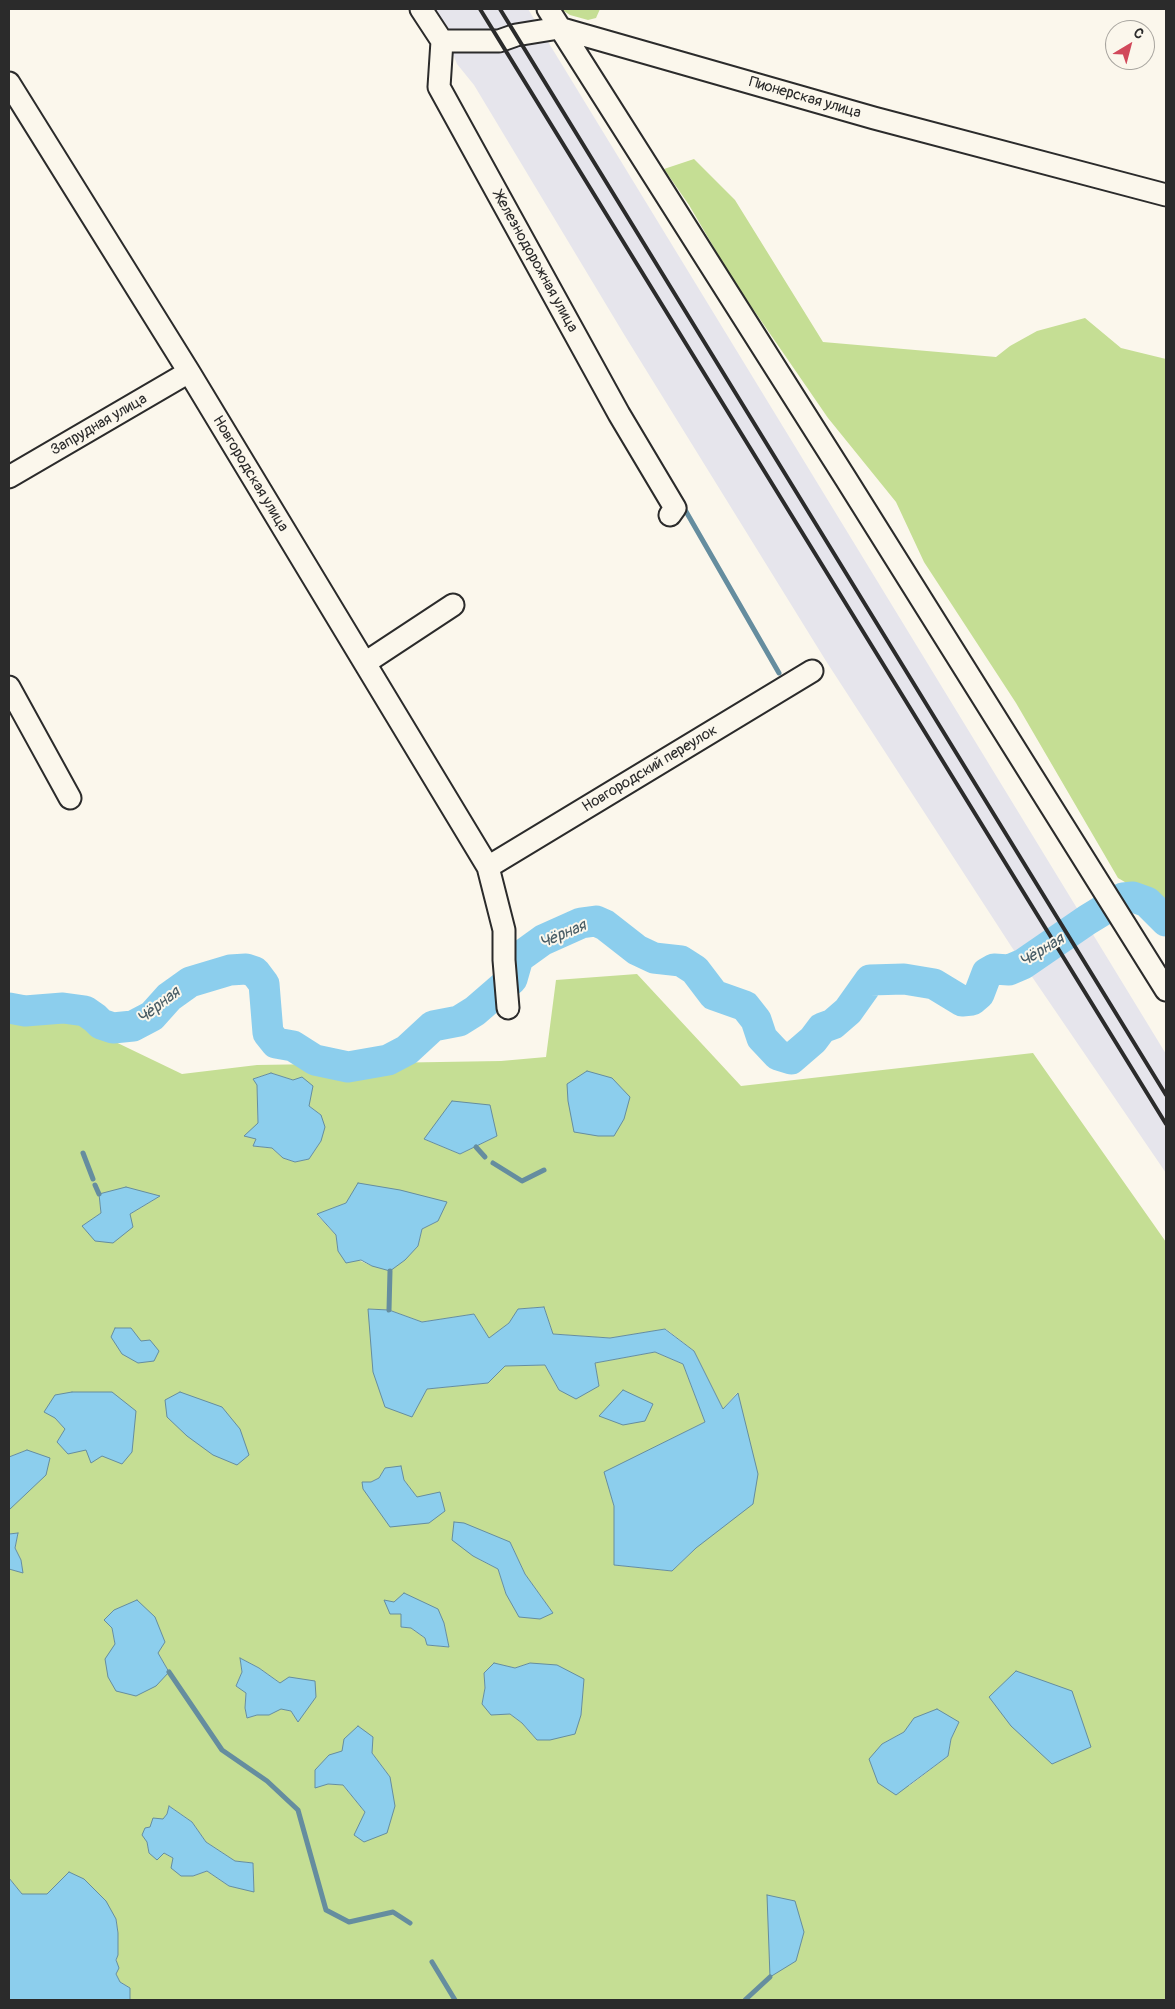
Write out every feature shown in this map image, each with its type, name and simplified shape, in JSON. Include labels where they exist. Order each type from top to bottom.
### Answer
[{"type":"street","points":[[421,9],[442,41]]},
{"type":"street","points":[[548,9],[841,471],[1166,990]]},
{"type":"street","name":"Пионерская улица","points":[[442,41],[499,41],[516,35],[559,28],[874,118],[1166,195]]},
{"type":"street","name":"Железнодорожная улица","points":[[442,41],[439,87],[672,512]]},
{"type":"street","name":"Новгородская улица","points":[[9,83],[189,372],[488,867],[504,930],[504,960],[508,1008]]},
{"type":"street","name":"Запрудная улица","points":[[9,477],[189,372]]},
{"type":"street","points":[[364,663],[453,605]]},
{"type":"street","name":"Новгородский переулок","points":[[488,867],[812,670]]},
{"type":"street","points":[[9,687],[70,798]]},
{"type":"shaded area","points":[[431,9],[528,9],[1166,1054],[1166,1173],[1011,946],[826,661],[625,336],[474,85],[457,64],[443,29]]},
{"type":"green space","points":[[561,9],[600,9],[596,18],[588,20],[570,15]]},
{"type":"green space","points":[[694,159],[735,200],[823,342],[996,357],[1010,346],[1037,331],[1085,318],[1121,348],[1166,359],[1166,906],[1118,878],[1016,703],[924,562],[896,502],[828,418],[733,280],[689,205],[664,169]]},
{"type":"green space","points":[[637,974],[741,1086],[1033,1053],[1166,1242],[1166,2000],[130,2000],[130,1988],[120,1982],[116,1974],[118,1933],[116,1919],[47,1894],[22,1894],[9,1878],[9,1569],[22,1572],[21,1560],[15,1548],[18,1533],[9,1534],[9,1510],[27,1450],[9,1457],[9,1017],[76,1023],[182,1074],[257,1065],[501,1061],[546,1057],[556,980]],"holes":[[[271,1073],[293,1080],[309,1106],[321,1115],[321,1141],[309,1159],[295,1162],[283,1158],[272,1148],[253,1146],[258,1124],[257,1084],[253,1079]],[[497,1136],[460,1154],[424,1139]],[[99,1194],[160,1196],[130,1214],[83,1226],[101,1213]],[[346,1203],[438,1221],[422,1229],[418,1246],[372,1266],[338,1251],[336,1235],[317,1215]],[[544,1307],[553,1334],[610,1338],[666,1329],[694,1351],[723,1409],[737,1393],[696,1548],[672,1571],[614,1565],[614,1506],[605,1472],[705,1422],[683,1364],[655,1352],[595,1363],[599,1386],[559,1390],[545,1365],[505,1366],[488,1383],[427,1389],[411,1417],[368,1309],[389,1310],[422,1322],[474,1314],[489,1339],[509,1323],[519,1309]],[[55,1418],[102,1456],[57,1442],[66,1429]],[[385,1468],[404,1480],[417,1497],[362,1482],[371,1482],[379,1478]],[[510,1542],[525,1574],[553,1613],[506,1594],[498,1569],[473,1556]],[[385,1600],[444,1623],[449,1647],[427,1645],[425,1638],[411,1628],[401,1627],[401,1614]],[[104,1620],[158,1653],[169,1672],[115,1644],[112,1628]],[[240,1658],[259,1668],[280,1683],[298,1721],[291,1711],[281,1708],[269,1715],[257,1715],[247,1718],[245,1708],[246,1692],[236,1686],[242,1672]],[[530,1663],[582,1698],[581,1715],[537,1740],[522,1723],[510,1714],[482,1704],[485,1688],[484,1673],[494,1664],[515,1668]],[[959,1722],[951,1739],[948,1756],[909,1786],[882,1744],[904,1732]],[[342,1751],[372,1753],[390,1777],[355,1836],[365,1812],[343,1785],[328,1784]],[[169,1806],[192,1822],[206,1842],[235,1861],[253,1863],[254,1891],[229,1886],[207,1871],[193,1876],[173,1858],[164,1853],[149,1853],[147,1842],[167,1814]]]},
{"type":"water","points":[[587,1071],[612,1078],[630,1097],[624,1119],[614,1136],[598,1136],[574,1132],[567,1084]]},
{"type":"water","points":[[271,1073],[293,1080],[302,1077],[313,1086],[309,1106],[321,1115],[325,1127],[321,1141],[309,1159],[295,1162],[283,1158],[272,1148],[253,1146],[256,1139],[244,1136],[258,1123],[257,1085],[253,1079]]},
{"type":"water","points":[[452,1101],[490,1105],[497,1136],[460,1154],[424,1139]]},
{"type":"water","points":[[358,1183],[400,1190],[447,1202],[438,1221],[422,1229],[418,1246],[405,1260],[390,1271],[372,1266],[361,1260],[346,1263],[338,1251],[336,1235],[317,1214],[346,1203]]},
{"type":"water","points":[[126,1187],[160,1196],[130,1214],[133,1227],[113,1243],[95,1241],[82,1226],[101,1213],[99,1194]]},
{"type":"water","points":[[544,1307],[553,1334],[610,1338],[665,1329],[694,1351],[723,1409],[738,1393],[758,1474],[753,1504],[696,1548],[672,1571],[614,1565],[614,1506],[604,1472],[705,1422],[683,1364],[655,1352],[595,1363],[599,1386],[576,1399],[559,1390],[545,1365],[505,1366],[488,1383],[427,1389],[412,1417],[385,1407],[373,1372],[368,1309],[389,1310],[422,1322],[474,1314],[489,1338],[509,1323],[518,1309]]},
{"type":"water","points":[[115,1328],[131,1328],[141,1341],[150,1340],[159,1351],[154,1361],[138,1363],[122,1354],[111,1337]]},
{"type":"water","points":[[623,1390],[653,1404],[645,1421],[623,1425],[599,1416]]},
{"type":"water","points":[[72,1392],[112,1392],[136,1411],[132,1452],[122,1464],[102,1456],[91,1463],[86,1450],[68,1454],[57,1442],[65,1429],[55,1418],[44,1412],[55,1395]]},
{"type":"water","points":[[180,1392],[222,1407],[240,1429],[249,1455],[237,1465],[213,1455],[187,1436],[167,1417],[165,1400]]},
{"type":"water","points":[[27,1450],[50,1458],[46,1475],[9,1510],[9,1457]]},
{"type":"water","points":[[401,1466],[404,1480],[417,1497],[440,1492],[445,1511],[429,1523],[390,1527],[363,1489],[362,1482],[371,1482],[379,1478],[385,1468]]},
{"type":"water","points":[[454,1522],[464,1523],[510,1542],[525,1574],[553,1613],[540,1619],[519,1617],[506,1594],[498,1569],[473,1556],[452,1540]]},
{"type":"water","points":[[18,1533],[15,1548],[21,1560],[23,1573],[9,1569],[9,1534]]},
{"type":"water","points":[[404,1593],[438,1609],[444,1623],[449,1647],[427,1645],[425,1638],[411,1628],[401,1627],[401,1614],[390,1614],[384,1600],[394,1602]]},
{"type":"water","points":[[137,1600],[155,1617],[165,1642],[158,1653],[169,1672],[156,1686],[136,1696],[116,1691],[108,1677],[105,1659],[115,1644],[112,1628],[104,1620],[114,1610]]},
{"type":"water","points":[[240,1658],[259,1668],[280,1683],[289,1677],[315,1681],[316,1697],[298,1722],[291,1711],[281,1709],[269,1715],[257,1715],[247,1718],[245,1708],[246,1693],[236,1686],[242,1672]]},
{"type":"water","points":[[494,1663],[515,1668],[530,1663],[557,1665],[584,1679],[581,1715],[575,1734],[550,1740],[537,1740],[522,1723],[510,1714],[491,1715],[482,1704],[485,1688],[484,1673]]},
{"type":"water","points":[[1016,1671],[1072,1691],[1091,1747],[1052,1764],[1011,1726],[989,1697]]},
{"type":"water","points":[[937,1709],[959,1722],[951,1739],[948,1756],[896,1795],[878,1783],[869,1759],[882,1744],[904,1732],[914,1718]]},
{"type":"water","points":[[358,1726],[373,1737],[372,1753],[390,1777],[395,1806],[387,1833],[364,1842],[354,1835],[365,1812],[343,1785],[328,1784],[315,1788],[315,1770],[329,1755],[342,1751],[344,1739]]},
{"type":"water","points":[[169,1806],[192,1822],[206,1842],[235,1861],[253,1863],[254,1892],[229,1886],[207,1871],[193,1876],[181,1876],[171,1868],[173,1858],[164,1853],[157,1860],[149,1853],[147,1842],[142,1835],[145,1828],[150,1827],[153,1818],[163,1819],[167,1814]]},
{"type":"water","points":[[69,1872],[84,1879],[106,1901],[116,1919],[118,1955],[116,1960],[119,1968],[116,1974],[120,1982],[130,1988],[130,2000],[9,2000],[9,1878],[22,1894],[47,1894]]},
{"type":"water","points":[[767,1895],[795,1901],[804,1932],[796,1961],[770,1977]]},
{"type":"waterway","points":[[684,508],[779,673]]},
{"type":"waterway","name":"Чёрная","points":[[9,1008],[25,1011],[63,1008],[85,1011],[101,1024],[113,1028],[133,1026],[152,1016],[169,997],[190,982],[230,970],[246,969],[255,972],[264,984],[268,1033],[276,1043],[293,1046],[315,1060],[348,1067],[388,1060],[407,1050],[433,1026],[459,1021],[475,1011],[512,979],[518,958],[543,940],[581,923],[596,921],[605,925],[637,950],[654,958],[681,961],[695,970],[714,995],[745,1006],[756,1020],[762,1038],[778,1055],[791,1059],[813,1040],[822,1028],[833,1024],[848,1011],[870,980],[904,979],[934,984],[962,1001],[972,1000],[979,994],[987,973],[994,969],[1009,970],[1023,964],[1123,898],[1133,897],[1147,902],[1166,921]]},
{"type":"waterway","points":[[476,1147],[485,1157]]},
{"type":"waterway","points":[[83,1153],[93,1179]]},
{"type":"waterway","points":[[493,1163],[522,1181],[544,1170]]},
{"type":"waterway","points":[[95,1185],[99,1194]]},
{"type":"waterway","points":[[389,1310],[390,1271]]},
{"type":"waterway","points":[[169,1672],[222,1750],[267,1781],[298,1810],[326,1910],[349,1922],[393,1912],[410,1923]]},
{"type":"waterway","points":[[432,1962],[455,2000]]},
{"type":"waterway","points":[[745,2000],[770,1977]]},
{"type":"railway","points":[[480,9],[1166,1124]]},
{"type":"railway","points":[[500,9],[1166,1095]]}]
